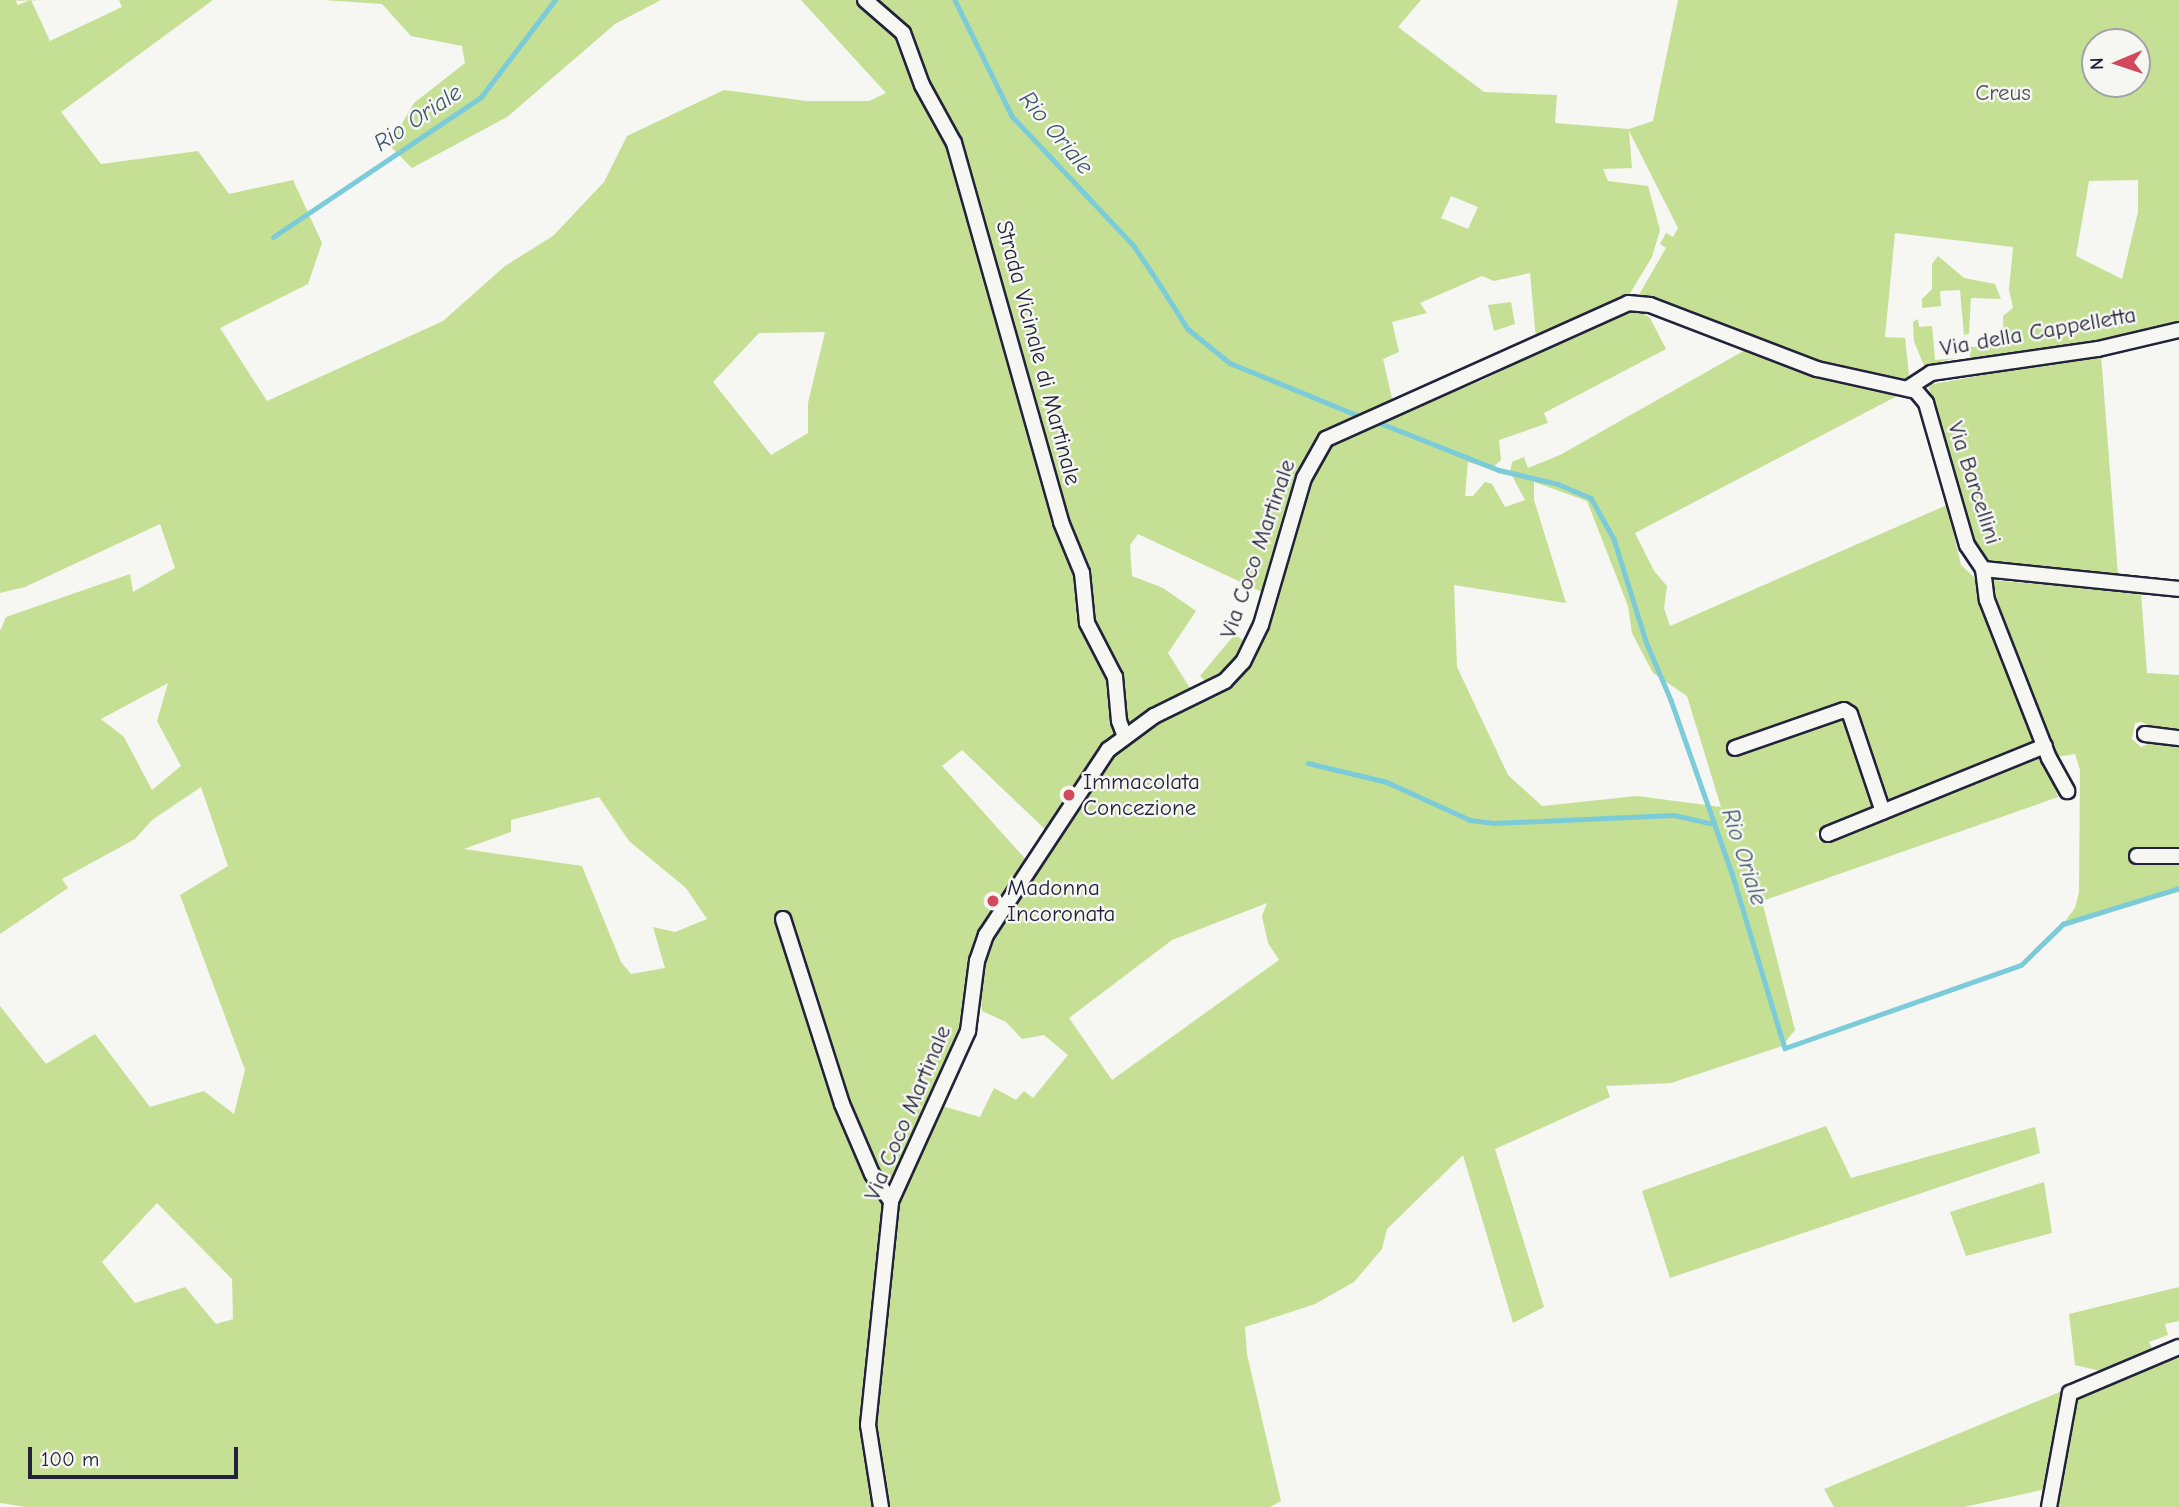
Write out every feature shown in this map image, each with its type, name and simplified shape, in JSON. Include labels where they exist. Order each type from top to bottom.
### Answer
[{"type":"street","name":"Strada Vicinale di Martinale","points":[[865,0],[903,33],[922,85],[954,143],[1061,522],[1082,573],[1087,623],[1115,677],[1119,721],[1125,737]]},
{"type":"street","name":"Via Coco Martinale","points":[[881,1507],[868,1425],[891,1201],[968,1031],[977,961],[986,935],[1108,750],[1154,716],[1225,681],[1243,662],[1261,625],[1315,455],[1326,439],[1628,303],[1673,313],[1817,369],[1908,388]]},
{"type":"street","name":"Via della Cappelletta","points":[[1908,388],[1931,373],[2098,349],[2179,330]]},
{"type":"street","name":"Via Barcellini","points":[[1908,388],[1926,403],[1967,545],[1983,569],[2179,589]]},
{"type":"street","points":[[1983,569],[1987,600],[2045,746],[2067,791]]},
{"type":"street","points":[[1735,748],[1844,710],[1850,715],[1883,812]]},
{"type":"street","points":[[2145,734],[2179,738]]},
{"type":"street","points":[[1828,834],[2045,746]]},
{"type":"street","points":[[2137,856],[2179,856]]},
{"type":"street","points":[[783,919],[842,1104],[872,1174],[891,1201]]},
{"type":"street","points":[[2049,1507],[2070,1393],[2179,1347]]},
{"type":"green space","name":"Creus","points":[[0,0],[15,0],[18,5],[31,0],[50,41],[122,7],[119,0],[213,0],[61,112],[101,164],[198,151],[229,194],[293,180],[322,243],[308,284],[220,328],[267,401],[443,321],[505,266],[553,236],[604,182],[627,136],[724,90],[806,101],[869,101],[886,93],[801,0],[1421,0],[1398,27],[1484,92],[1557,95],[1555,123],[1629,129],[1653,121],[1678,0],[2179,0],[2179,331],[2142,340],[2123,353],[2101,355],[2118,575],[1993,562],[1980,555],[1973,540],[1928,385],[2101,354],[1970,362],[1970,347],[2004,345],[2003,316],[2013,308],[2009,289],[2013,247],[1895,233],[1885,337],[1905,338],[1909,375],[1901,383],[1820,367],[1637,298],[1666,248],[1660,244],[1666,233],[1673,237],[1678,228],[1629,131],[1632,168],[1603,169],[1608,181],[1648,186],[1660,230],[1652,257],[1629,295],[1536,339],[1530,273],[1494,281],[1482,276],[1420,303],[1427,313],[1392,322],[1399,352],[1383,359],[1393,403],[1379,413],[1350,420],[1324,435],[1304,459],[1264,593],[1138,534],[1130,545],[1132,576],[1163,588],[1196,611],[1168,653],[1190,688],[1107,742],[1050,834],[962,750],[942,766],[1029,863],[1010,884],[980,934],[968,1011],[885,1204],[869,1350],[876,1507],[26,1507],[0,1503],[0,1006],[46,1064],[95,1034],[150,1107],[204,1091],[234,1114],[245,1070],[180,895],[228,866],[201,787],[152,820],[135,839],[62,879],[68,888],[0,934],[0,631],[6,617],[130,574],[133,592],[175,568],[160,524],[25,587],[0,593]],"holes":[[[2138,180],[2138,212],[2122,279],[2076,256],[2089,181]],[[1451,196],[1478,207],[1468,229],[1441,218]],[[825,332],[808,403],[808,433],[771,455],[713,382],[759,333]],[[168,683],[157,721],[181,766],[152,790],[124,737],[101,719]],[[599,797],[629,841],[686,888],[707,919],[675,932],[653,927],[665,968],[631,974],[621,962],[582,866],[464,849],[511,832],[511,820]],[[157,1203],[232,1279],[233,1319],[216,1324],[185,1287],[135,1303],[102,1262]]]},
{"type":"green space","points":[[324,0],[661,0],[615,24],[507,117],[412,168],[389,145],[414,103],[465,63],[462,46],[411,36],[382,4]]},
{"type":"green space","points":[[1938,256],[1964,278],[1995,284],[2001,299],[1971,298],[1969,334],[1964,335],[1960,290],[1940,291],[1941,306],[1922,308],[1922,299],[1932,289],[1932,264]]},
{"type":"green space","points":[[1511,302],[1515,324],[1494,331],[1488,305]]},
{"type":"green space","points":[[1640,311],[1650,318],[1666,349],[1544,413],[1548,423],[1499,440],[1501,460],[1491,469],[1468,462],[1465,496],[1473,496],[1485,482],[1492,484],[1505,507],[1525,500],[1510,472],[1512,462],[1524,457],[1528,468],[1560,455],[1747,349],[1791,368],[1899,395],[1635,533],[1654,571],[1667,586],[1664,608],[1670,626],[1947,505],[1961,565],[1977,580],[2039,742],[1815,833],[1820,842],[2042,751],[2058,797],[1762,901],[1795,1030],[1782,1046],[1671,1083],[1606,1086],[1610,1097],[1495,1149],[1544,1307],[1513,1323],[1463,1155],[1387,1229],[1382,1249],[1354,1282],[1315,1304],[1245,1327],[1247,1354],[1281,1501],[1270,1507],[887,1507],[873,1426],[898,1203],[942,1106],[980,1117],[994,1088],[1016,1100],[1024,1091],[1033,1098],[1068,1055],[1044,1035],[1022,1039],[1006,1022],[982,1011],[980,987],[990,940],[1111,751],[1245,666],[1309,476],[1326,448],[1338,437],[1483,380],[1609,317]],"holes":[[[1534,482],[1587,501],[1628,606],[1632,633],[1653,673],[1687,696],[1721,807],[1637,796],[1542,806],[1508,775],[1457,667],[1454,585],[1566,603],[1534,500]],[[1267,903],[1262,916],[1268,943],[1279,960],[1112,1080],[1069,1018],[1172,940]]]},
{"type":"green space","points":[[1918,319],[1919,327],[1932,326],[1935,360],[1956,358],[1924,366],[1914,341],[1913,322]]},
{"type":"green space","points":[[1991,580],[2141,593],[2147,673],[2179,675],[2179,732],[2155,730],[2142,722],[2135,723],[2132,739],[2141,747],[2153,742],[2179,745],[2179,849],[2135,849],[2134,865],[2179,864],[2179,892],[2063,924],[2075,908],[2079,892],[2080,770],[2075,754],[2049,758]]},
{"type":"green space","points":[[1235,634],[1246,643],[1236,659],[1206,682],[1200,676]]},
{"type":"green space","points":[[1826,1126],[1851,1178],[2035,1127],[2040,1153],[1670,1278],[1642,1191]]},
{"type":"green space","points":[[2044,1182],[2052,1233],[1966,1256],[1950,1212]]},
{"type":"green space","points":[[2179,1287],[2179,1321],[2165,1324],[2168,1335],[2149,1342],[2155,1354],[2105,1372],[2075,1365],[2069,1314]]},
{"type":"green space","points":[[2179,1351],[2179,1507],[2051,1507],[2066,1412],[2077,1398]]},
{"type":"green space","points":[[2067,1389],[2046,1489],[1964,1507],[1834,1507],[1824,1489]]},
{"type":"waterway","name":"Rio Oriale","points":[[273,237],[481,97],[555,0]]},
{"type":"waterway","name":"Rio Oriale","points":[[955,0],[1012,116],[1134,246],[1153,274]]},
{"type":"waterway","name":"Rio Oriale","points":[[1155,277],[1188,329],[1230,363],[1364,418]]},
{"type":"waterway","name":"Rio Oriale","points":[[1375,421],[1499,470],[1558,484],[1591,498],[1614,539],[1647,644],[1671,700],[1732,873],[1785,1048],[2021,965],[2063,924],[2179,888]]},
{"type":"waterway","points":[[1308,763],[1387,782],[1470,820],[1493,823],[1674,815],[1714,824]]},
{"type":"place","name":"Immacolata Concezione","points":[[1069,795]]},
{"type":"place","name":"Madonna Incoronata","points":[[993,901]]}]
